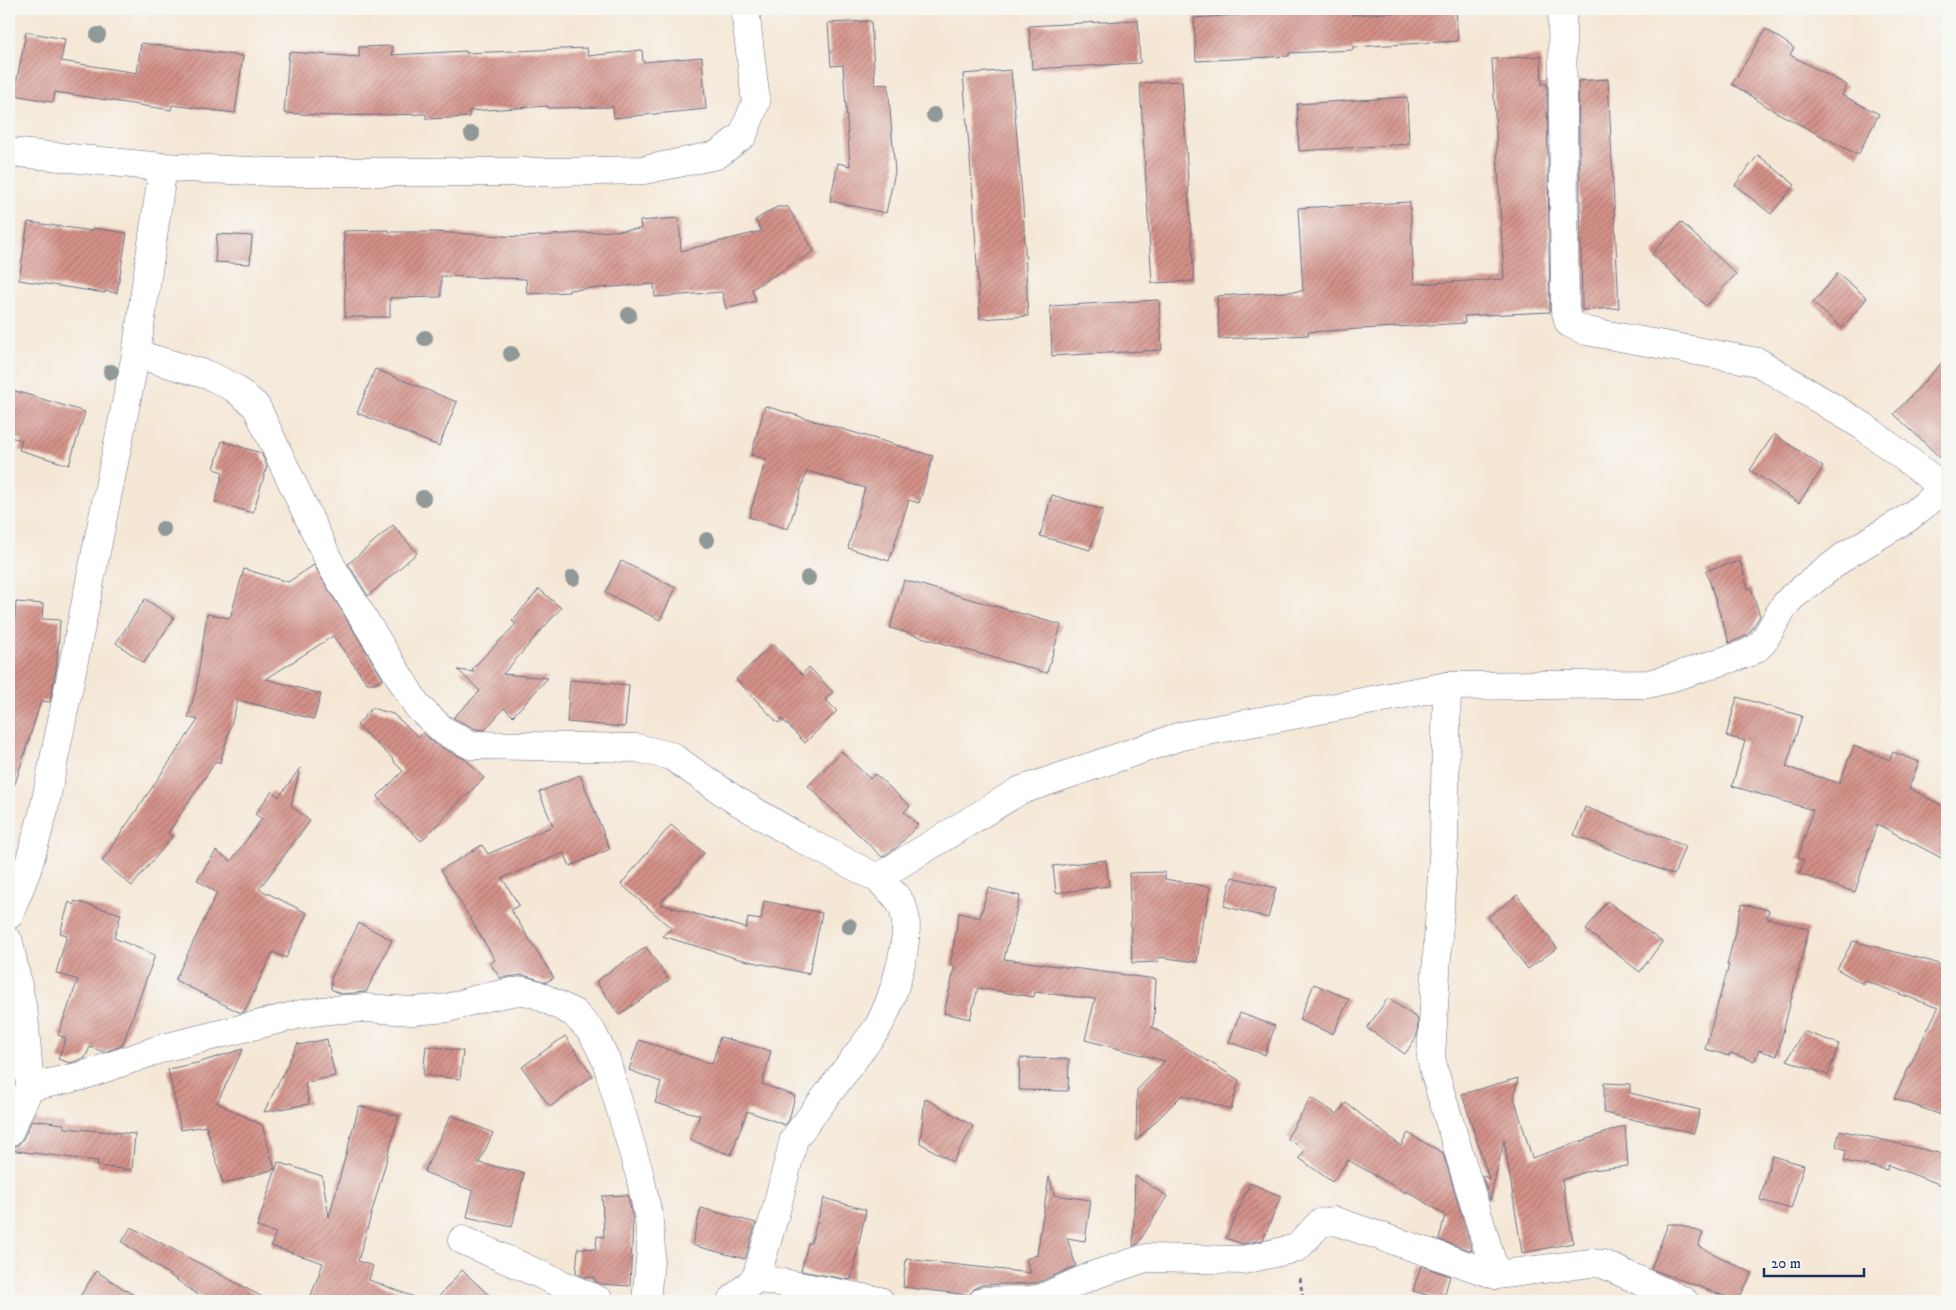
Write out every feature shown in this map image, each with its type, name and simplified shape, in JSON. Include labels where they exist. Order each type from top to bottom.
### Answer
[{"type":"street","points":[[9,152],[163,167],[272,172],[554,172],[644,170],[717,155],[743,135],[756,102],[745,9]]},
{"type":"street","points":[[878,878],[1019,791],[1181,736],[1447,686],[1648,684],[1748,653],[1763,642],[1784,606],[1792,597],[1846,555],[1908,518],[1946,489],[1863,426],[1758,362],[1586,331],[1569,323],[1565,309],[1562,9]]},
{"type":"street","points":[[9,916],[26,870],[43,814],[136,354],[163,167]]},
{"type":"street","points":[[136,354],[211,376],[234,388],[256,406],[332,567],[418,707],[444,731],[470,744],[637,748],[671,756],[732,798],[782,828],[878,878],[898,898],[904,912],[906,929],[900,971],[888,1009],[878,1027],[794,1138],[775,1214],[756,1278],[731,1301]]},
{"type":"street","points":[[1447,686],[1444,840],[1432,1057],[1434,1071],[1496,1274]]},
{"type":"street","points":[[9,942],[24,1015],[30,1087],[9,1132]]},
{"type":"street","points":[[30,1087],[82,1076],[162,1048],[300,1014],[365,1008],[413,1011],[448,1008],[512,992],[524,991],[536,994],[574,1013],[592,1032],[606,1060],[640,1176],[648,1220],[651,1250],[646,1301]]},
{"type":"street","points":[[982,1301],[1042,1298],[1094,1275],[1146,1258],[1243,1260],[1297,1248],[1320,1223],[1328,1220],[1496,1274],[1597,1264],[1613,1268],[1684,1301]]},
{"type":"street","points":[[462,1240],[600,1301]]},
{"type":"street","points":[[756,1278],[880,1301]]},
{"type":"building","points":[[1351,9],[1351,15],[1456,9],[1458,41],[1353,47],[1353,50],[1289,53],[1289,56],[1196,61],[1194,18]]},
{"type":"building","points":[[1138,20],[1140,63],[1032,69],[1029,26]]},
{"type":"building","points":[[871,21],[875,85],[888,84],[895,172],[886,213],[830,201],[838,163],[850,166],[843,65],[831,66],[828,23]]},
{"type":"building","points":[[1766,29],[1794,48],[1790,55],[1847,85],[1842,95],[1879,114],[1858,155],[1774,111],[1732,84]]},
{"type":"building","points":[[26,32],[65,39],[61,61],[137,73],[141,43],[243,56],[235,113],[172,105],[171,110],[55,92],[53,102],[14,95]]},
{"type":"building","points":[[392,46],[392,55],[587,48],[588,56],[642,50],[643,62],[702,57],[706,109],[614,118],[613,107],[548,108],[548,106],[469,111],[469,117],[426,119],[426,114],[333,116],[284,113],[289,52],[359,57],[359,47]]},
{"type":"building","points":[[1541,56],[1542,84],[1547,84],[1550,312],[1464,316],[1465,323],[1308,332],[1309,335],[1219,339],[1217,296],[1303,291],[1298,208],[1410,202],[1414,284],[1504,279],[1492,59]]},
{"type":"building","points":[[1011,70],[1023,206],[1028,316],[980,319],[973,196],[963,74]]},
{"type":"building","points":[[1608,79],[1619,308],[1582,310],[1578,81]]},
{"type":"building","points":[[1182,81],[1194,281],[1152,283],[1140,83]]},
{"type":"building","points":[[1407,97],[1409,144],[1299,151],[1297,104]]},
{"type":"building","points":[[1758,155],[1795,185],[1771,214],[1735,185]]},
{"type":"building","points":[[777,207],[788,207],[814,251],[752,289],[756,301],[726,309],[722,292],[655,297],[654,284],[527,294],[526,279],[441,276],[441,297],[390,298],[390,317],[345,317],[344,231],[389,230],[389,232],[432,232],[522,237],[641,229],[640,221],[679,218],[681,251],[762,231],[755,220]]},
{"type":"building","points":[[28,222],[93,231],[93,228],[127,233],[117,293],[105,291],[105,293],[19,280]]},
{"type":"building","points":[[1681,222],[1736,274],[1706,306],[1652,254]]},
{"type":"building","points":[[217,234],[252,236],[250,264],[215,262]]},
{"type":"building","points":[[1838,273],[1867,298],[1842,328],[1813,303]]},
{"type":"building","points":[[1159,300],[1162,350],[1052,356],[1050,306]]},
{"type":"building","points":[[1947,357],[1947,464],[1894,414]]},
{"type":"building","points":[[375,369],[457,402],[439,446],[357,413]]},
{"type":"building","points":[[9,389],[85,412],[69,465],[19,450],[22,440],[9,437]]},
{"type":"building","points":[[765,406],[933,456],[919,503],[909,500],[889,561],[848,548],[865,488],[807,471],[788,529],[749,517],[766,459],[751,455]]},
{"type":"building","points":[[1774,434],[1823,467],[1799,503],[1750,470]]},
{"type":"building","points":[[222,441],[261,453],[267,466],[253,513],[215,502],[223,472],[214,469]]},
{"type":"building","points":[[1052,495],[1103,510],[1090,550],[1040,536]]},
{"type":"building","points":[[393,525],[417,553],[368,596],[348,564]]},
{"type":"building","points":[[621,561],[676,588],[660,620],[605,593]]},
{"type":"building","points":[[1740,561],[1748,589],[1751,588],[1760,616],[1748,635],[1729,643],[1706,570]]},
{"type":"building","points":[[314,565],[383,679],[377,683],[367,683],[333,636],[266,679],[321,694],[314,719],[238,700],[220,763],[216,761],[168,833],[172,837],[132,886],[102,861],[198,720],[188,717],[196,689],[207,614],[230,618],[244,569],[288,582]]},
{"type":"building","points":[[904,580],[1061,625],[1047,673],[890,628]]},
{"type":"building","points":[[539,589],[561,608],[503,674],[548,678],[513,716],[504,708],[485,730],[475,729],[453,718],[480,691],[458,670],[474,672],[472,669],[516,624],[512,621]]},
{"type":"building","points":[[145,599],[174,618],[144,663],[116,643]]},
{"type":"building","points":[[16,602],[43,604],[42,619],[60,620],[57,664],[50,702],[41,701],[15,784],[9,783],[9,707]]},
{"type":"building","points":[[773,644],[802,675],[809,667],[833,692],[825,699],[837,711],[805,743],[782,719],[778,723],[736,679]]},
{"type":"building","points":[[570,680],[629,685],[625,727],[567,722]]},
{"type":"building","points":[[1737,697],[1802,716],[1786,767],[1839,783],[1854,746],[1890,760],[1893,752],[1919,762],[1909,788],[1947,808],[1947,861],[1877,824],[1855,892],[1799,874],[1804,860],[1798,858],[1813,810],[1732,786],[1745,741],[1726,736]]},
{"type":"building","points":[[372,708],[393,714],[419,737],[423,733],[437,745],[465,759],[484,778],[421,841],[377,797],[403,771],[357,725]]},
{"type":"building","points":[[841,751],[870,779],[875,774],[910,806],[904,812],[918,825],[896,848],[882,857],[808,786]]},
{"type":"building","points":[[300,768],[291,806],[310,821],[259,889],[307,913],[286,958],[273,952],[244,1012],[241,1013],[175,980],[217,893],[197,880],[216,851],[231,861],[262,819],[255,814],[272,791],[279,797]]},
{"type":"building","points":[[580,775],[610,849],[570,866],[564,853],[502,878],[519,905],[511,910],[554,978],[546,982],[523,975],[500,978],[490,963],[495,960],[441,870],[482,845],[488,854],[553,826],[539,792]]},
{"type":"building","points":[[1585,807],[1685,846],[1674,875],[1574,835]]},
{"type":"building","points":[[671,825],[704,853],[660,904],[746,928],[748,918],[761,920],[764,901],[822,913],[809,974],[739,959],[662,936],[672,929],[621,884]]},
{"type":"building","points":[[1106,860],[1109,886],[1056,893],[1053,866]]},
{"type":"building","points":[[1165,872],[1165,879],[1210,887],[1205,917],[1203,917],[1197,962],[1158,957],[1158,962],[1132,963],[1129,873]]},
{"type":"building","points":[[1232,877],[1276,888],[1268,918],[1224,906]]},
{"type":"building","points":[[988,888],[1020,896],[1004,959],[1156,979],[1152,1027],[1239,1080],[1231,1109],[1182,1095],[1136,1141],[1137,1090],[1165,1061],[1085,1040],[1095,999],[1035,992],[1034,997],[978,988],[970,1019],[944,1013],[955,966],[950,966],[959,913],[980,918]]},
{"type":"building","points":[[1517,895],[1557,948],[1528,969],[1488,917]]},
{"type":"building","points":[[75,901],[121,914],[114,938],[155,955],[122,1046],[104,1052],[90,1047],[85,1058],[70,1063],[58,1059],[66,1038],[58,1035],[78,980],[56,973],[67,935],[60,933],[69,902],[73,905]]},
{"type":"building","points":[[1607,901],[1662,942],[1640,972],[1586,930]]},
{"type":"building","points":[[1742,904],[1769,910],[1767,918],[1809,929],[1777,1056],[1759,1050],[1754,1061],[1730,1053],[1729,1056],[1705,1049],[1729,965],[1727,965]]},
{"type":"building","points":[[359,923],[392,940],[366,992],[341,994],[331,989],[331,978]]},
{"type":"building","points":[[1853,941],[1947,967],[1947,1117],[1894,1098],[1938,1008],[1865,981],[1863,984],[1837,969]]},
{"type":"building","points":[[646,947],[669,980],[619,1015],[596,981]]},
{"type":"building","points":[[1314,984],[1349,999],[1333,1034],[1299,1020]]},
{"type":"building","points":[[1388,998],[1418,1019],[1417,1036],[1405,1054],[1367,1028]]},
{"type":"building","points":[[1240,1013],[1275,1026],[1265,1055],[1229,1042]]},
{"type":"building","points":[[1803,1031],[1839,1044],[1828,1075],[1787,1060]]},
{"type":"building","points":[[565,1036],[593,1076],[550,1107],[522,1067]]},
{"type":"building","points":[[720,1037],[771,1051],[762,1084],[795,1096],[789,1120],[785,1125],[747,1111],[731,1155],[690,1140],[700,1115],[655,1103],[661,1082],[629,1070],[639,1040],[712,1064]]},
{"type":"building","points":[[327,1039],[335,1076],[305,1083],[309,1104],[264,1112],[298,1043],[299,1045]]},
{"type":"building","points":[[426,1046],[463,1051],[460,1079],[423,1075]]},
{"type":"building","points":[[243,1049],[217,1103],[262,1125],[275,1169],[223,1184],[206,1126],[181,1130],[168,1069],[197,1063]]},
{"type":"building","points":[[1020,1058],[1069,1059],[1068,1091],[1019,1090]]},
{"type":"building","points":[[1518,1078],[1514,1097],[1532,1158],[1625,1126],[1628,1166],[1591,1170],[1562,1180],[1573,1243],[1522,1253],[1504,1140],[1490,1201],[1482,1175],[1489,1179],[1462,1094]]},
{"type":"building","points":[[1604,1083],[1630,1084],[1630,1093],[1700,1110],[1694,1133],[1604,1113]]},
{"type":"building","points":[[925,1098],[973,1126],[953,1162],[920,1143]]},
{"type":"building","points":[[1311,1098],[1337,1114],[1346,1103],[1401,1146],[1408,1133],[1443,1153],[1472,1251],[1439,1240],[1445,1215],[1407,1191],[1406,1193],[1348,1160],[1332,1182],[1299,1158],[1305,1150],[1287,1138]]},
{"type":"building","points":[[359,1106],[399,1116],[358,1261],[373,1266],[369,1280],[417,1298],[417,1301],[309,1301],[323,1263],[271,1246],[276,1233],[257,1227],[278,1162],[322,1176],[329,1217]]},
{"type":"building","points":[[451,1115],[493,1133],[479,1163],[524,1173],[512,1227],[467,1217],[473,1191],[424,1172]]},
{"type":"building","points":[[32,1120],[64,1124],[64,1128],[135,1134],[132,1170],[97,1166],[98,1161],[9,1150],[9,1147],[18,1145],[23,1139]]},
{"type":"building","points":[[1840,1130],[1947,1155],[1947,1170],[1942,1185],[1888,1165],[1887,1170],[1844,1161],[1846,1150],[1836,1146]]},
{"type":"building","points":[[1772,1156],[1804,1165],[1791,1209],[1760,1200]]},
{"type":"building","points":[[1135,1176],[1167,1196],[1138,1244],[1133,1246]]},
{"type":"building","points":[[1049,1177],[1054,1195],[1091,1200],[1085,1241],[1067,1238],[1076,1266],[1037,1283],[982,1285],[975,1288],[969,1295],[903,1287],[906,1259],[1031,1273],[1026,1259],[1037,1255]]},
{"type":"building","points":[[1250,1183],[1281,1196],[1263,1240],[1242,1244],[1226,1238]]},
{"type":"building","points":[[628,1195],[633,1221],[630,1286],[601,1284],[594,1281],[594,1277],[583,1277],[576,1273],[578,1248],[596,1249],[597,1236],[604,1237],[602,1196]]},
{"type":"building","points":[[824,1198],[866,1210],[851,1280],[801,1271],[808,1243],[811,1243]]},
{"type":"building","points":[[701,1208],[756,1223],[745,1259],[692,1245]]},
{"type":"building","points":[[1668,1224],[1679,1224],[1703,1233],[1698,1246],[1752,1273],[1738,1301],[1651,1269]]},
{"type":"building","points":[[131,1227],[270,1301],[207,1301],[122,1242]]},
{"type":"building","points":[[1421,1266],[1450,1276],[1443,1300],[1413,1291]]},
{"type":"building","points":[[462,1270],[495,1301],[435,1301]]},
{"type":"building","points":[[96,1271],[143,1301],[77,1301]]}]
